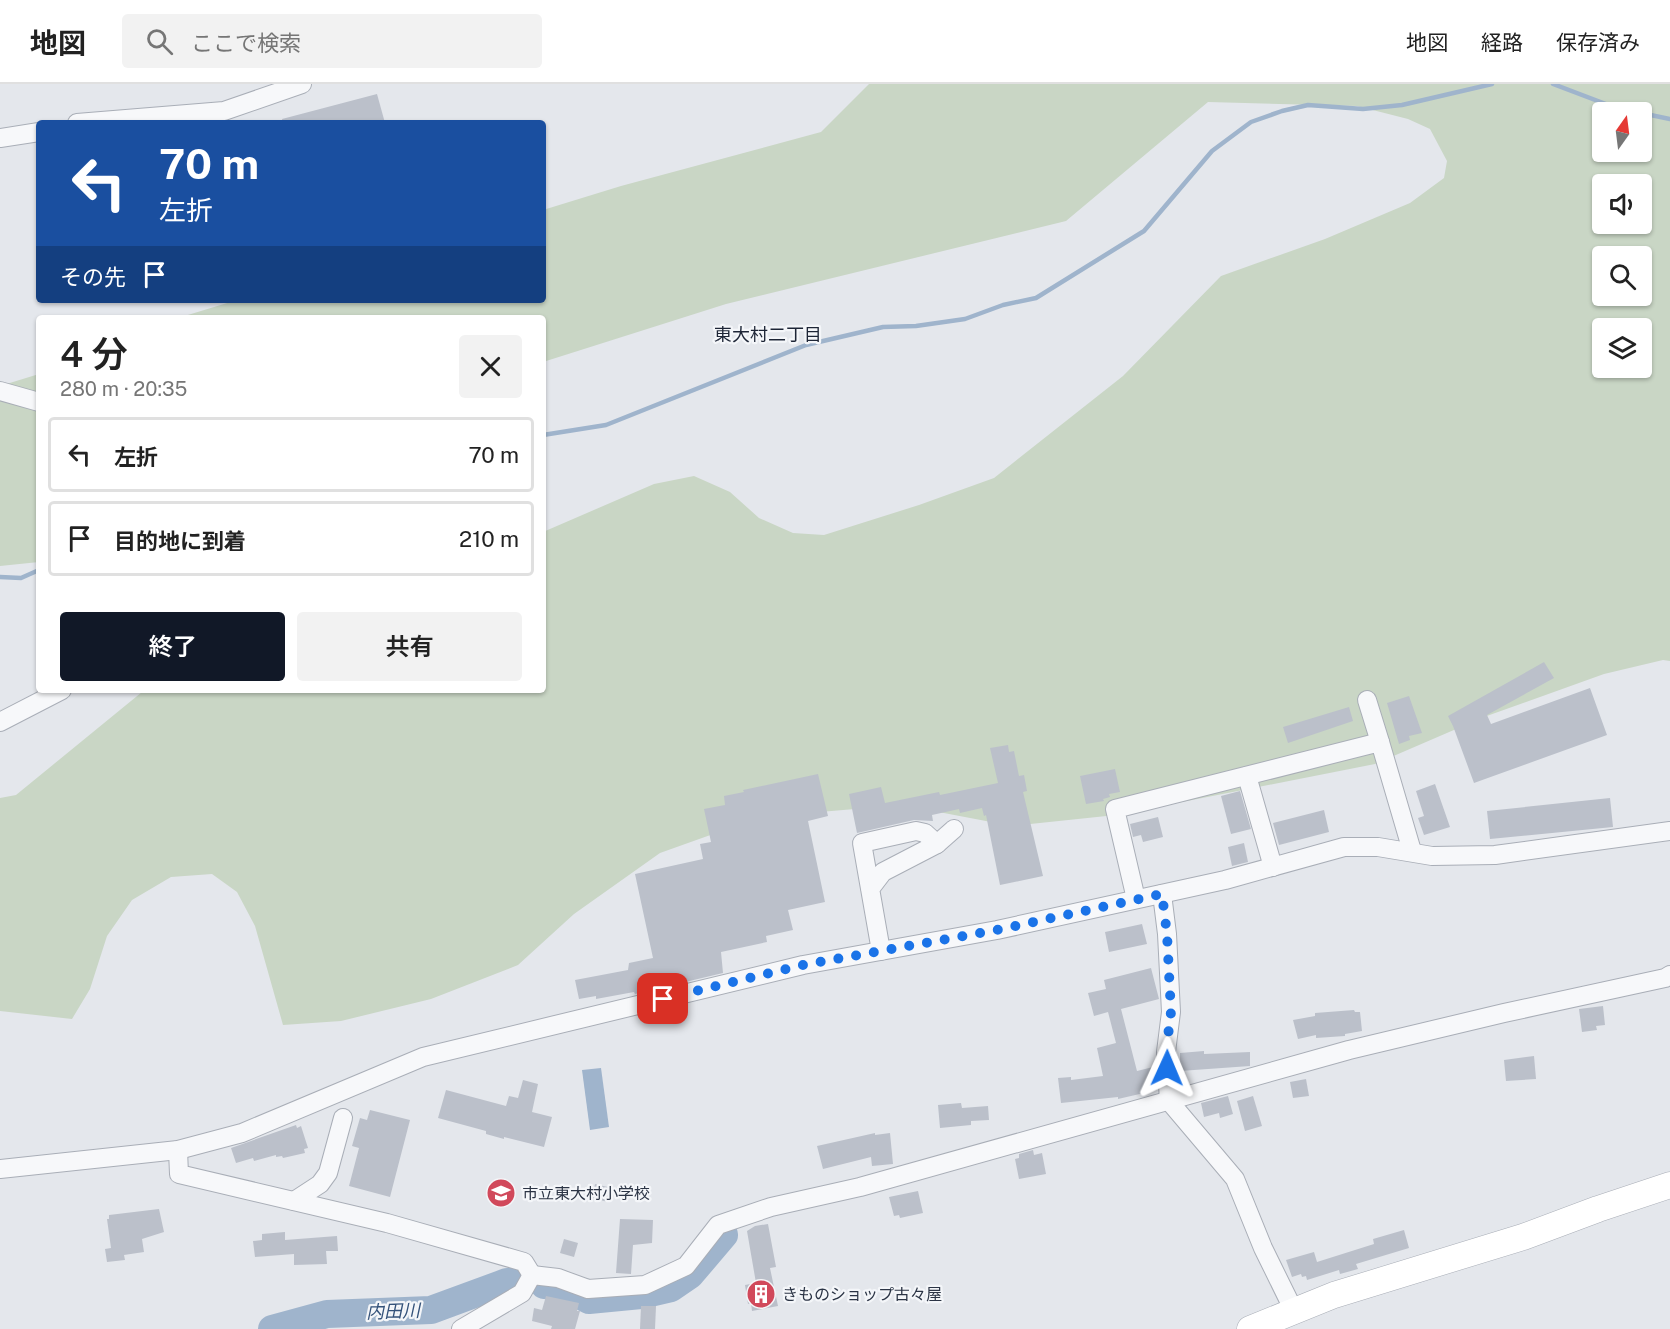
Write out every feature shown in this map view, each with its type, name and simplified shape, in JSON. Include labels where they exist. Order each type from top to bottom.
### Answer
[{"type":"street","points":[[114,120],[224,111],[302,84]]},
{"type":"street","points":[[0,138],[36,132]]},
{"type":"street","points":[[0,391],[36,401]]},
{"type":"street","points":[[0,722],[56,693]]},
{"type":"street","points":[[1367,700],[1412,851]]},
{"type":"street","points":[[1136,899],[1115,809],[1380,742]]},
{"type":"street","points":[[1247,776],[1273,867]]},
{"type":"street","points":[[870,889],[883,872],[937,844],[954,829]]},
{"type":"street","points":[[881,951],[862,843],[916,831],[925,832],[937,844]]},
{"type":"street","points":[[0,1169],[178,1150],[242,1133],[423,1057],[803,965],[997,930],[1162,894],[1344,847],[1378,847],[1432,856],[1495,855],[1670,831]]},
{"type":"street","points":[[1162,894],[1167,934],[1171,1012],[1166,1052],[1169,1101],[1235,1179],[1263,1248],[1294,1311]]},
{"type":"street","points":[[532,1275],[558,1278],[588,1289],[645,1286],[686,1266],[718,1225],[771,1207],[860,1187],[1349,1050],[1670,975]]},
{"type":"street","points":[[294,1201],[320,1184],[328,1173],[343,1118]]},
{"type":"street","points":[[178,1150],[179,1174],[387,1223],[524,1262],[532,1275]]},
{"type":"street","points":[[1250,1329],[1334,1295],[1523,1237],[1670,1185]]},
{"type":"street","points":[[461,1329],[522,1293],[532,1275]]},
{"type":"green space","points":[[869,84],[1670,84],[1670,661],[1663,660],[1604,674],[1484,717],[1375,764],[1116,815],[1012,826],[902,805],[808,813],[716,833],[660,853],[574,914],[518,965],[431,999],[341,1021],[283,1025],[255,926],[237,892],[212,874],[171,877],[132,900],[107,936],[90,989],[72,1019],[0,1011],[0,798],[16,795],[141,693],[546,693],[546,531],[654,484],[694,476],[730,492],[759,518],[793,533],[824,535],[994,478],[1123,376],[1221,276],[1325,239],[1410,203],[1444,178],[1447,161],[1430,129],[1408,119],[1357,106],[1208,102],[1066,221],[726,304],[546,361],[546,315],[188,315],[227,303],[546,303],[546,209],[621,186],[821,132]]},
{"type":"green space","points":[[36,375],[36,562],[0,566],[0,386]]},
{"type":"water","points":[[601,1068],[609,1127],[590,1130],[582,1070]]},
{"type":"building","points":[[377,94],[384,120],[282,120]]},
{"type":"building","points":[[1544,662],[1554,678],[1487,715],[1491,724],[1590,688],[1607,735],[1474,783],[1448,716]]},
{"type":"building","points":[[1409,696],[1422,733],[1409,736],[1410,740],[1399,744],[1387,703]]},
{"type":"building","points":[[1349,707],[1353,721],[1288,743],[1283,727]]},
{"type":"building","points":[[1008,745],[1009,752],[1014,751],[1019,776],[1024,775],[1027,791],[1023,792],[1043,876],[1000,885],[986,815],[984,816],[982,808],[960,813],[959,809],[932,815],[933,821],[914,820],[857,833],[849,794],[881,787],[885,803],[998,783],[990,748]]},
{"type":"building","points":[[1115,769],[1120,792],[1109,794],[1110,797],[1103,799],[1104,801],[1086,804],[1080,776]]},
{"type":"building","points":[[818,774],[828,816],[808,821],[825,902],[788,910],[793,930],[766,936],[767,942],[721,952],[723,973],[635,994],[634,992],[596,999],[596,996],[579,999],[575,980],[628,970],[629,963],[653,958],[635,874],[703,859],[700,844],[711,842],[704,809],[725,805],[724,796],[744,792],[743,790]]},
{"type":"building","points":[[1435,784],[1450,827],[1424,835],[1418,818],[1424,816],[1416,791]]},
{"type":"building","points":[[1240,791],[1251,829],[1231,834],[1221,796]]},
{"type":"building","points":[[1610,798],[1613,827],[1490,839],[1487,811]]},
{"type":"building","points":[[1324,810],[1329,832],[1279,845],[1273,823]]},
{"type":"building","points":[[1158,817],[1163,837],[1143,842],[1141,835],[1133,837],[1130,824]]},
{"type":"building","points":[[1244,843],[1248,862],[1232,866],[1228,847]]},
{"type":"building","points":[[1142,924],[1147,944],[1109,952],[1105,932]]},
{"type":"building","points":[[1151,968],[1159,999],[1121,1009],[1137,1071],[1153,1067],[1157,1090],[1118,1099],[1118,1097],[1061,1103],[1058,1078],[1071,1077],[1071,1080],[1103,1076],[1097,1048],[1116,1043],[1108,1012],[1094,1016],[1088,993],[1106,989],[1104,980]]},
{"type":"building","points":[[1603,1006],[1605,1025],[1596,1026],[1597,1030],[1582,1032],[1579,1009]]},
{"type":"building","points":[[1354,1010],[1360,1012],[1362,1031],[1345,1034],[1345,1036],[1316,1038],[1316,1035],[1298,1039],[1293,1020],[1315,1016],[1315,1013]]},
{"type":"building","points":[[1204,1051],[1204,1054],[1250,1052],[1250,1066],[1180,1071],[1180,1053]]},
{"type":"building","points":[[1534,1056],[1536,1079],[1506,1081],[1504,1060]]},
{"type":"building","points":[[1306,1079],[1309,1096],[1293,1098],[1290,1082]]},
{"type":"building","points":[[523,1080],[538,1084],[532,1112],[552,1117],[544,1147],[504,1137],[504,1139],[486,1134],[486,1131],[438,1118],[446,1090],[506,1106],[509,1096],[518,1098]]},
{"type":"building","points":[[1228,1096],[1233,1114],[1220,1118],[1219,1113],[1204,1117],[1201,1103]]},
{"type":"building","points":[[1253,1096],[1262,1126],[1245,1131],[1237,1101]]},
{"type":"building","points":[[961,1103],[962,1108],[988,1106],[989,1120],[971,1121],[971,1125],[940,1128],[938,1105]]},
{"type":"building","points":[[370,1110],[410,1120],[390,1197],[349,1186],[359,1148],[352,1146],[360,1118],[367,1120]]},
{"type":"building","points":[[296,1125],[297,1128],[301,1126],[308,1148],[304,1149],[305,1153],[283,1158],[282,1156],[276,1157],[276,1155],[254,1161],[253,1158],[236,1163],[231,1148]]},
{"type":"building","points":[[875,1133],[875,1135],[890,1133],[893,1164],[872,1166],[871,1157],[823,1169],[817,1146]]},
{"type":"building","points":[[1033,1150],[1034,1155],[1042,1153],[1046,1174],[1019,1179],[1015,1159],[1019,1158],[1019,1154]]},
{"type":"building","points":[[595,1184],[612,1188],[608,1202],[592,1198]]},
{"type":"building","points":[[918,1191],[923,1213],[900,1218],[899,1215],[894,1216],[889,1197]]},
{"type":"building","points":[[159,1209],[164,1232],[142,1239],[144,1252],[124,1255],[125,1260],[107,1262],[105,1249],[111,1248],[107,1219],[109,1215]]},
{"type":"building","points":[[620,1219],[653,1220],[652,1243],[633,1245],[631,1274],[616,1273]]},
{"type":"building","points":[[768,1224],[776,1267],[770,1268],[778,1306],[752,1311],[751,1303],[748,1304],[745,1285],[756,1283],[747,1231],[755,1226]]},
{"type":"building","points":[[1404,1230],[1409,1248],[1356,1264],[1358,1269],[1340,1274],[1339,1270],[1307,1280],[1306,1276],[1302,1277],[1301,1274],[1292,1277],[1286,1260],[1314,1252],[1317,1262],[1374,1244],[1373,1239]]},
{"type":"building","points":[[285,1232],[285,1240],[337,1236],[338,1251],[326,1251],[327,1264],[294,1265],[294,1254],[255,1257],[253,1241],[262,1240],[262,1234]]},
{"type":"building","points":[[564,1239],[578,1243],[574,1257],[560,1253]]},
{"type":"building","points":[[546,1296],[579,1303],[577,1311],[580,1311],[575,1329],[551,1329],[552,1326],[532,1321],[534,1308],[542,1310]]},
{"type":"building","points":[[641,1306],[656,1306],[655,1329],[640,1329]]},
{"type":"waterway","points":[[546,435],[606,425],[806,345],[883,327],[916,326],[965,319],[1003,305],[1036,298],[1144,231],[1212,151],[1251,122],[1308,105],[1363,109],[1402,105],[1492,84]]},
{"type":"waterway","points":[[1553,84],[1600,102]]},
{"type":"waterway","points":[[1652,115],[1670,119]]},
{"type":"waterway","points":[[0,577],[21,578],[36,571]]},
{"type":"waterway","name":"内田川","points":[[544,1285],[562,1286],[589,1300],[641,1295],[671,1288],[690,1275],[724,1235]]},
{"type":"waterway","name":"内田川","points":[[272,1329],[327,1314],[431,1310],[512,1282]]},
{"type":"place","name":"市立東大村小学校","points":[[501,1193]]},
{"type":"place","name":"きものショップ古々屋","points":[[761,1294]]},
{"type":"district","name":"東大村二丁目","points":[[768,334]]},
{"type":"route","points":[[663,999],[803,965],[997,930],[1162,894],[1167,934],[1171,1012],[1166,1052],[1167,1068]]}]
